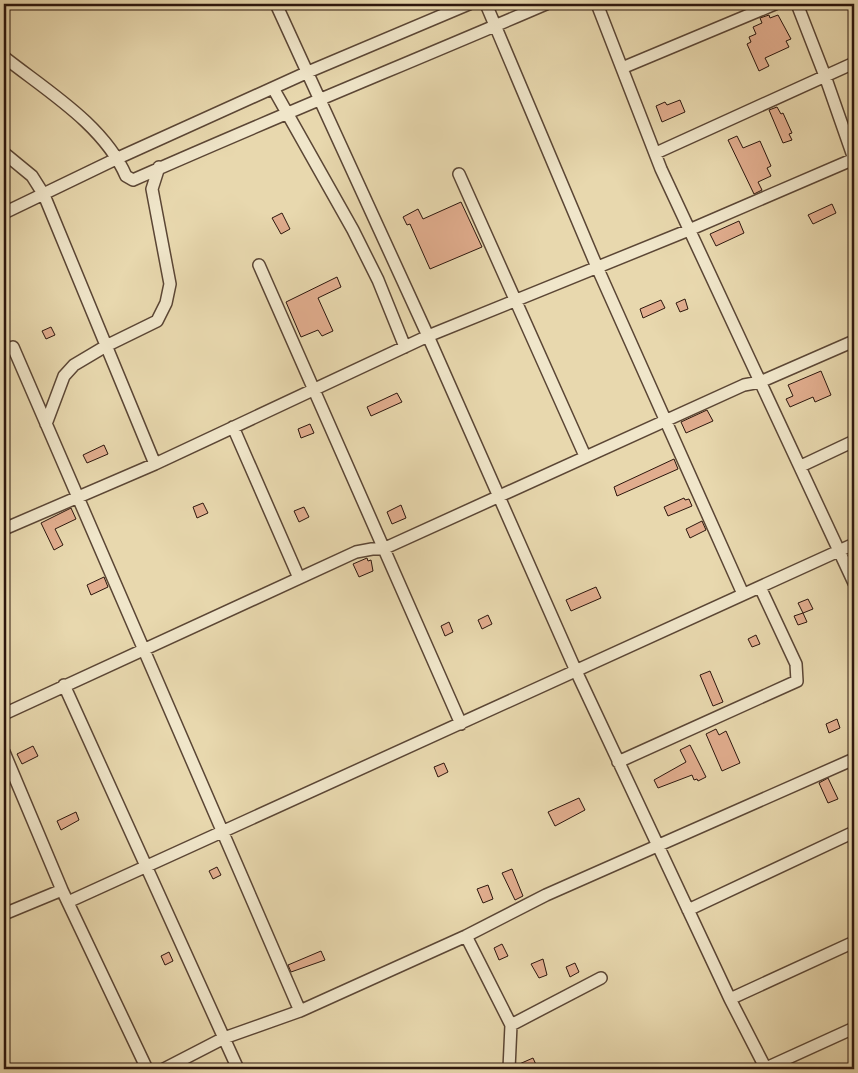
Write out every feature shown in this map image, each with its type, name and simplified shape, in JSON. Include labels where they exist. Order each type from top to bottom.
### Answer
[{"type":"street","points":[[276,4],[428,336],[576,671],[730,999],[766,1069],[854,1029]]},
{"type":"street","points":[[4,213],[118,158],[308,72],[469,4]]},
{"type":"street","points":[[486,4],[597,268],[743,594]]},
{"type":"street","points":[[4,57],[95,129],[118,158],[126,176],[133,180],[159,167],[320,101],[546,4]]},
{"type":"street","points":[[597,4],[656,154],[689,230],[801,466],[854,583]]},
{"type":"street","points":[[622,68],[775,4]]},
{"type":"street","points":[[4,530],[155,464],[428,336],[689,230],[854,159],[797,4]]},
{"type":"street","points":[[656,154],[854,63]]},
{"type":"street","points":[[273,88],[362,246],[405,347]]},
{"type":"street","points":[[4,154],[32,176],[44,195],[155,464]]},
{"type":"street","points":[[46,424],[64,376],[74,365],[106,346],[157,321],[166,303],[170,284],[152,189],[159,167]]},
{"type":"street","points":[[459,174],[514,301],[585,456]]},
{"type":"street","points":[[260,266],[460,724]]},
{"type":"street","points":[[4,714],[356,552],[383,549],[744,385],[760,382],[854,341]]},
{"type":"street","points":[[13,348],[300,1011]]},
{"type":"street","points":[[233,427],[299,578]]},
{"type":"street","points":[[801,466],[854,441]]},
{"type":"street","points":[[68,902],[854,544]]},
{"type":"street","points":[[618,762],[797,680],[796,664],[760,586]]},
{"type":"street","points":[[64,685],[238,1069]]},
{"type":"street","points":[[4,752],[62,890],[147,1069]]},
{"type":"street","points":[[164,1069],[224,1038],[300,1011],[466,936],[546,895],[854,759]]},
{"type":"street","points":[[688,910],[854,832]]},
{"type":"street","points":[[4,914],[62,890]]},
{"type":"street","points":[[466,936],[511,1026],[509,1069]]},
{"type":"street","points":[[730,999],[854,942]]},
{"type":"street","points":[[511,1026],[601,978]]},
{"type":"building","points":[[769,15],[770,18],[778,15],[791,39],[786,41],[789,47],[765,58],[769,66],[759,71],[747,44],[751,42],[749,37],[756,34],[753,27],[762,23],[760,18]]},
{"type":"building","points":[[680,100],[685,112],[662,122],[656,106],[665,102],[667,105]]},
{"type":"building","points":[[777,107],[781,114],[783,113],[792,133],[789,134],[792,140],[783,143],[769,110]]},
{"type":"building","points":[[737,136],[743,148],[760,141],[771,166],[767,168],[771,176],[758,182],[762,190],[754,194],[728,140]]},
{"type":"building","points":[[461,202],[482,247],[430,269],[410,224],[407,225],[403,217],[418,209],[423,219]]},
{"type":"building","points":[[832,204],[836,213],[813,224],[808,215]]},
{"type":"building","points":[[282,213],[290,229],[281,234],[272,218]]},
{"type":"building","points":[[739,221],[744,233],[716,246],[710,234]]},
{"type":"building","points":[[337,277],[341,287],[318,298],[333,331],[322,336],[318,330],[301,337],[286,302]]},
{"type":"building","points":[[685,299],[688,309],[680,312],[676,303]]},
{"type":"building","points":[[661,300],[665,308],[643,318],[640,309]]},
{"type":"building","points":[[51,327],[55,335],[46,339],[42,331]]},
{"type":"building","points":[[821,371],[831,395],[815,402],[813,397],[790,407],[786,399],[793,396],[788,385]]},
{"type":"building","points":[[397,393],[402,402],[371,416],[367,407]]},
{"type":"building","points":[[707,410],[713,421],[686,433],[681,422]]},
{"type":"building","points":[[310,424],[314,433],[301,438],[298,429]]},
{"type":"building","points":[[104,445],[108,454],[87,463],[83,455]]},
{"type":"building","points":[[674,459],[678,469],[617,496],[614,487]]},
{"type":"building","points":[[684,498],[685,500],[689,499],[692,506],[668,516],[664,507]]},
{"type":"building","points":[[203,503],[208,513],[197,518],[193,507]]},
{"type":"building","points":[[401,505],[406,518],[392,524],[387,512]]},
{"type":"building","points":[[304,507],[309,517],[299,522],[294,511]]},
{"type":"building","points":[[71,508],[76,519],[55,529],[63,545],[54,550],[41,523]]},
{"type":"building","points":[[702,521],[706,530],[690,538],[686,529]]},
{"type":"building","points":[[367,558],[368,561],[371,560],[373,571],[359,577],[353,564]]},
{"type":"building","points":[[104,577],[108,587],[91,595],[87,585]]},
{"type":"building","points":[[596,587],[601,598],[571,611],[566,600]]},
{"type":"building","points":[[808,599],[813,609],[803,613],[798,603]]},
{"type":"building","points":[[803,613],[807,622],[798,625],[794,616]]},
{"type":"building","points":[[488,615],[492,624],[482,629],[478,620]]},
{"type":"building","points":[[449,622],[453,632],[445,636],[441,626]]},
{"type":"building","points":[[756,635],[760,644],[752,647],[748,639]]},
{"type":"building","points":[[710,671],[723,702],[713,706],[700,675]]},
{"type":"building","points":[[837,719],[840,728],[829,733],[826,724]]},
{"type":"building","points":[[716,729],[719,735],[726,731],[740,763],[722,771],[706,734]]},
{"type":"building","points":[[690,745],[706,777],[698,781],[697,779],[694,780],[692,775],[658,788],[654,780],[686,762],[680,750]]},
{"type":"building","points":[[33,746],[38,756],[22,764],[17,754]]},
{"type":"building","points":[[444,763],[448,772],[438,777],[434,767]]},
{"type":"building","points":[[828,778],[838,799],[828,803],[819,783]]},
{"type":"building","points":[[579,798],[585,810],[555,826],[548,812]]},
{"type":"building","points":[[76,812],[79,820],[61,830],[57,821]]},
{"type":"building","points":[[217,867],[221,875],[213,879],[209,871]]},
{"type":"building","points":[[512,869],[523,896],[515,900],[502,873]]},
{"type":"building","points":[[488,885],[493,899],[483,903],[477,889]]},
{"type":"building","points":[[502,944],[508,956],[499,960],[494,948]]},
{"type":"building","points":[[321,951],[325,960],[291,972],[288,965]]},
{"type":"building","points":[[169,952],[173,961],[165,965],[161,956]]},
{"type":"building","points":[[543,959],[547,975],[539,978],[531,964]]},
{"type":"building","points":[[575,963],[579,972],[570,977],[566,967]]},
{"type":"building","points":[[533,1058],[538,1069],[516,1069],[517,1065]]}]
